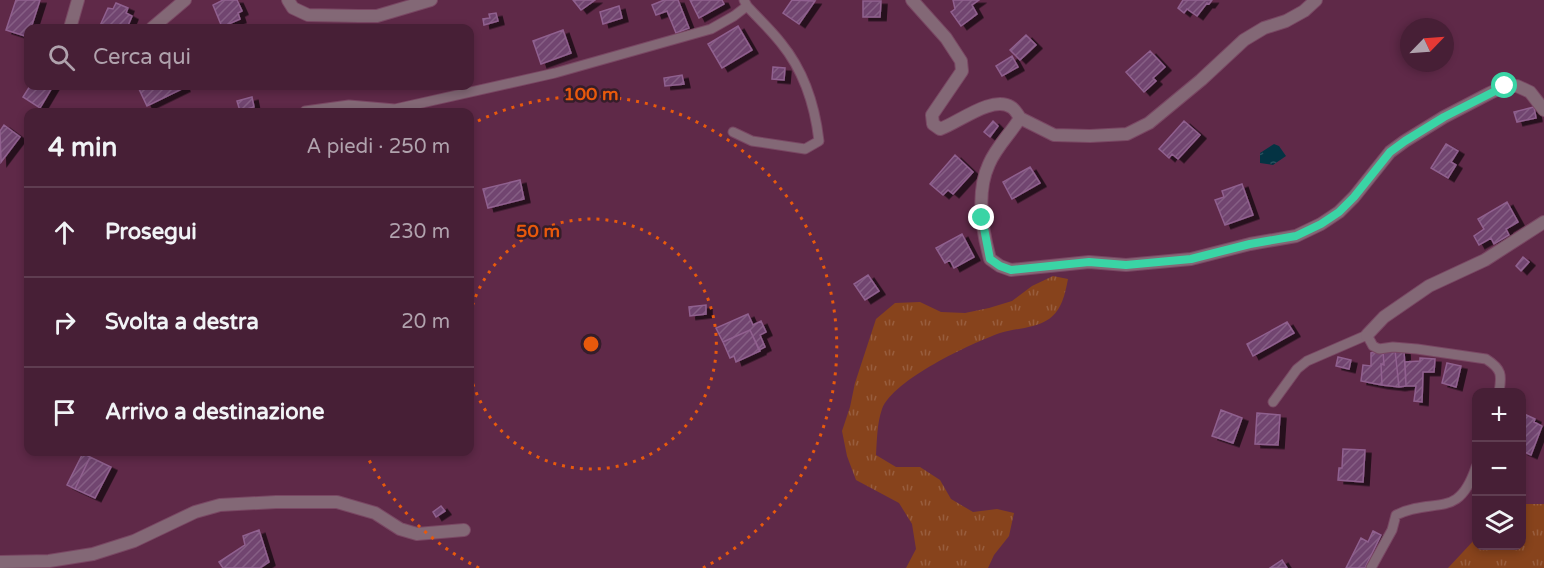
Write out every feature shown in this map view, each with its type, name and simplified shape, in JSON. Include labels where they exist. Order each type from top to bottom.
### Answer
[{"type":"street","points":[[71,24],[78,0]]},
{"type":"street","points":[[157,24],[184,0]]},
{"type":"street","points":[[288,0],[293,8],[308,15],[377,16],[431,0]]},
{"type":"street","points":[[912,0],[945,38],[961,61],[962,71],[932,115],[933,124],[940,129],[987,106],[1000,104],[1012,107],[1020,118],[1054,135],[1090,136],[1127,134],[1149,123],[1201,80],[1244,40],[1264,28],[1286,21],[1304,11],[1316,0]]},
{"type":"street","points":[[1020,118],[989,162],[983,182],[982,218],[990,259],[1011,270],[1089,262],[1126,265],[1191,259],[1250,244],[1296,236],[1339,212],[1390,152],[1444,117],[1490,93],[1505,86],[1517,86],[1530,92],[1544,110]]},
{"type":"street","points":[[1367,335],[1384,317],[1429,286],[1485,260],[1544,222]]},
{"type":"street","points":[[0,562],[49,561],[93,554],[134,541],[195,512],[220,504],[337,502],[375,513],[400,529],[417,534],[464,530]]},
{"type":"lane","points":[[399,108],[555,73],[711,29],[734,16],[745,3],[782,44],[806,84],[819,141],[805,148],[752,141],[733,132]]},
{"type":"lane","points":[[328,108],[350,105],[384,108]]},
{"type":"lane","points":[[1274,402],[1297,369],[1307,361],[1367,335],[1373,346],[1379,349],[1394,347],[1417,349],[1486,359],[1496,365],[1500,372],[1499,388]]},
{"type":"lane","points":[[1371,568],[1392,530],[1396,515],[1404,511],[1461,498],[1472,478]]},
{"type":"green space","points":[[1053,276],[1068,279],[1060,306],[1049,319],[1031,327],[1000,333],[934,364],[901,386],[882,409],[876,455],[896,467],[920,467],[940,480],[951,499],[973,512],[997,509],[1014,513],[1009,536],[994,555],[988,568],[906,568],[916,549],[912,524],[899,503],[856,480],[847,456],[842,431],[876,319],[895,303],[920,302],[941,312],[965,313],[989,308],[1012,301],[1032,286]]},
{"type":"green space","points":[[1526,504],[1544,504],[1544,568],[1448,568],[1472,542],[1472,550],[1526,550]]},
{"type":"water","points":[[1274,144],[1279,146],[1286,156],[1273,165],[1260,163],[1260,153]]},
{"type":"building","points":[[16,0],[40,0],[32,24],[24,24],[24,36],[6,30]]},
{"type":"building","points":[[223,0],[237,0],[242,11],[238,13],[240,19],[229,24],[221,24],[213,5]]},
{"type":"building","points":[[573,0],[595,0],[581,10]]},
{"type":"building","points":[[664,0],[678,0],[689,28],[676,33],[667,11],[656,15],[652,5]]},
{"type":"building","points":[[690,0],[722,0],[724,4],[699,18]]},
{"type":"building","points":[[792,0],[815,1],[799,24],[783,13]]},
{"type":"building","points":[[953,0],[979,0],[972,5],[977,14],[961,26],[951,12],[955,9]]},
{"type":"building","points":[[1183,0],[1212,0],[1197,16],[1187,9],[1184,13],[1178,8]]},
{"type":"building","points":[[863,1],[881,1],[880,17],[863,17]]},
{"type":"building","points":[[116,3],[128,8],[126,13],[132,16],[129,24],[101,24],[108,8],[113,9]]},
{"type":"building","points":[[619,6],[622,18],[603,24],[600,12]]},
{"type":"building","points":[[496,13],[498,21],[484,25],[483,19],[490,18],[489,14]]},
{"type":"building","points":[[738,26],[752,50],[722,68],[708,44]]},
{"type":"building","points":[[563,30],[571,53],[541,64],[533,41]]},
{"type":"building","points":[[1026,35],[1036,45],[1020,60],[1010,50]]},
{"type":"building","points":[[1150,51],[1165,67],[1153,78],[1156,81],[1144,92],[1126,72]]},
{"type":"building","points":[[1012,56],[1018,67],[1002,76],[996,66]]},
{"type":"building","points":[[773,67],[785,68],[784,80],[772,79]]},
{"type":"building","points":[[682,75],[684,84],[665,86],[664,78]]},
{"type":"building","points":[[27,90],[51,90],[40,108],[23,97]]},
{"type":"building","points":[[139,90],[180,90],[147,106]]},
{"type":"building","points":[[252,97],[254,107],[239,108],[237,101]]},
{"type":"building","points":[[1534,107],[1536,118],[1517,122],[1514,112]]},
{"type":"building","points":[[993,121],[998,126],[990,137],[984,132]]},
{"type":"building","points":[[1184,121],[1200,135],[1178,159],[1172,154],[1169,158],[1159,149]]},
{"type":"building","points":[[4,125],[20,137],[1,162],[0,131]]},
{"type":"building","points":[[1446,144],[1458,151],[1451,162],[1456,165],[1448,178],[1431,168]]},
{"type":"building","points":[[955,155],[973,172],[953,194],[948,190],[943,195],[930,184]]},
{"type":"building","points":[[1030,167],[1040,183],[1012,199],[1003,182]]},
{"type":"building","points":[[520,180],[524,199],[488,208],[483,189]]},
{"type":"building","points":[[1242,184],[1253,215],[1225,225],[1215,200],[1224,197],[1222,191]]},
{"type":"building","points":[[1507,202],[1518,222],[1506,229],[1509,235],[1494,244],[1491,238],[1479,245],[1474,236],[1484,229],[1478,219]]},
{"type":"building","points":[[962,234],[974,257],[954,268],[950,260],[945,263],[936,248]]},
{"type":"building","points":[[1523,257],[1529,262],[1521,271],[1516,266]]},
{"type":"building","points":[[868,275],[879,291],[865,300],[854,284]]},
{"type":"building","points":[[706,305],[706,314],[690,316],[689,307]]},
{"type":"building","points":[[748,314],[753,325],[761,321],[766,332],[760,335],[765,347],[759,350],[750,330],[723,342],[716,328]]},
{"type":"building","points":[[1287,322],[1294,333],[1253,356],[1247,344]]},
{"type":"building","points":[[750,330],[760,351],[736,362],[734,356],[730,358],[723,342]]},
{"type":"building","points":[[1395,350],[1404,351],[1406,386],[1399,387]]},
{"type":"building","points":[[1395,350],[1399,387],[1382,385],[1383,351]]},
{"type":"building","points":[[1383,351],[1382,385],[1361,381],[1363,365],[1371,366],[1371,353]]},
{"type":"building","points":[[1338,357],[1351,360],[1349,369],[1336,366]]},
{"type":"building","points":[[1420,358],[1435,359],[1434,372],[1423,372],[1422,402],[1414,401],[1416,386],[1406,386],[1405,362],[1420,361]]},
{"type":"building","points":[[1447,363],[1461,366],[1456,387],[1442,383]]},
{"type":"building","points":[[1221,410],[1242,418],[1233,443],[1212,436]]},
{"type":"building","points":[[1257,413],[1280,415],[1278,445],[1255,444]]},
{"type":"building","points":[[1526,415],[1542,426],[1531,455],[1526,453]]},
{"type":"building","points":[[1343,449],[1365,450],[1363,482],[1338,480],[1339,468],[1342,468]]},
{"type":"building","points":[[82,456],[90,457],[75,489],[67,485]]},
{"type":"building","points":[[90,457],[111,467],[95,498],[75,489]]},
{"type":"building","points":[[441,506],[445,511],[436,517],[433,512]]},
{"type":"building","points":[[259,530],[269,562],[260,568],[223,568],[219,562],[245,545],[243,536]]},
{"type":"building","points":[[1373,531],[1381,535],[1365,568],[1346,568],[1361,538],[1368,542]]},
{"type":"building","points":[[1282,560],[1287,568],[1270,568]]},
{"type":"route","points":[[982,218],[990,259],[1011,270],[1089,262],[1126,265],[1191,259],[1250,244],[1296,236],[1339,212],[1390,152],[1405,141],[1444,117],[1505,86]]}]
